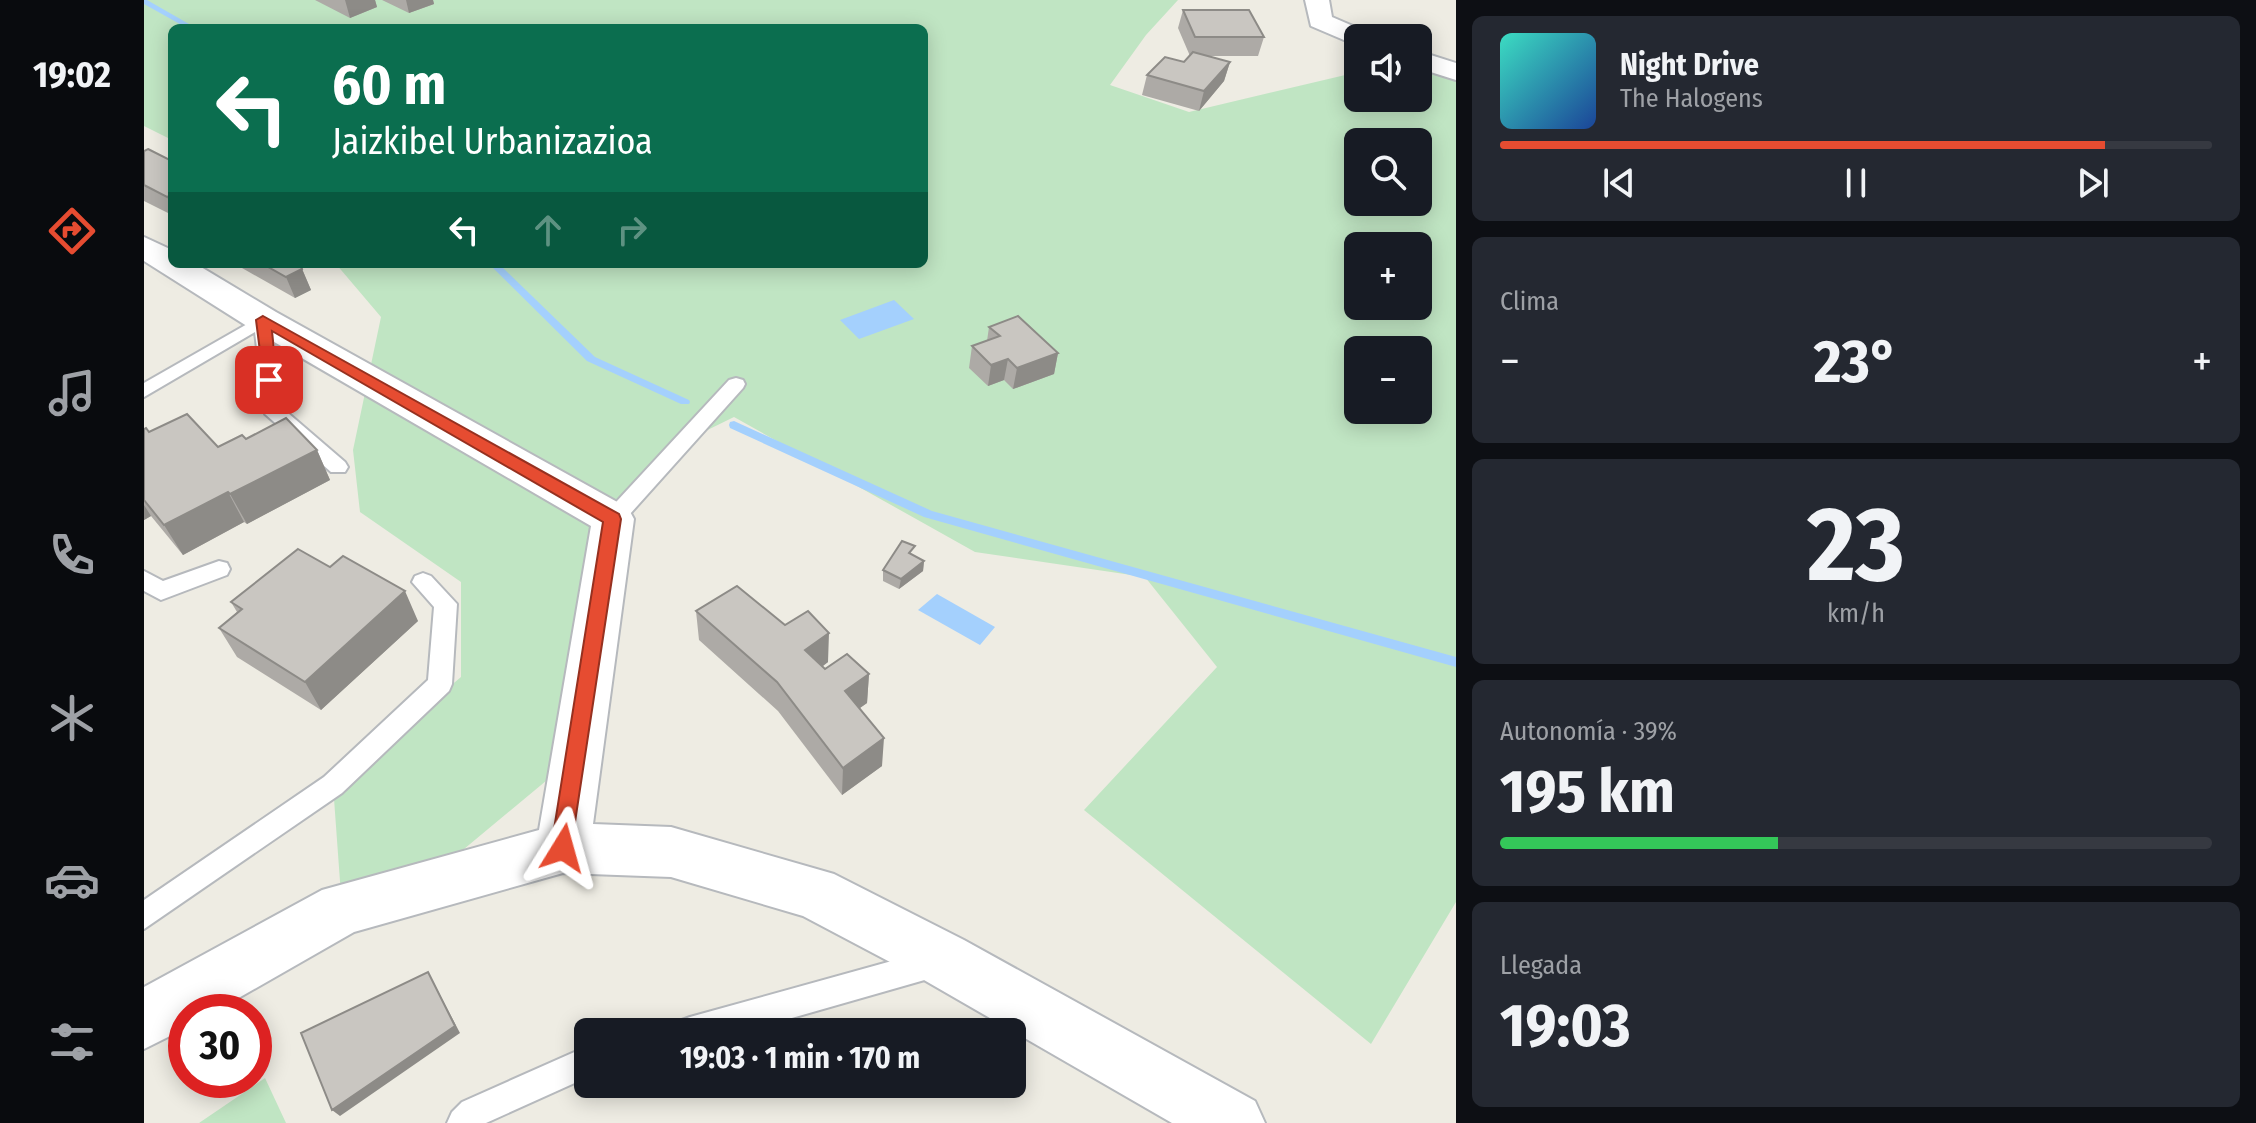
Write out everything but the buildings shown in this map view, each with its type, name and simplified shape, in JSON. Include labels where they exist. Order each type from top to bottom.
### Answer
[{"type":"street","points":[[1317,0],[1320,21],[1344,32]]},
{"type":"street","points":[[1432,64],[1456,72]]},
{"type":"street","points":[[144,247],[168,262]]},
{"type":"street","points":[[178,268],[263,320],[613,519],[563,848]]},
{"type":"street","points":[[144,1019],[342,909],[563,848],[671,852],[814,893],[944,960],[1233,1123]]},
{"type":"lane","points":[[144,391],[263,320],[272,409],[338,467]]},
{"type":"lane","points":[[613,519],[736,384]]},
{"type":"lane","points":[[144,580],[161,591],[219,569]]},
{"type":"lane","points":[[144,916],[333,785],[440,684],[446,604],[423,582]]},
{"type":"lane","points":[[739,1018],[944,960]]},
{"type":"lane","points":[[463,1123],[473,1113],[574,1067]]},
{"type":"green space","points":[[144,0],[1178,0],[1146,35],[1110,85],[1189,112],[1344,75],[1344,112],[1432,112],[1432,71],[1456,76],[1456,902],[1371,1044],[1084,810],[1217,667],[1145,577],[975,552],[734,417],[683,442],[613,519],[576,756],[416,889],[342,909],[333,785],[461,677],[461,582],[360,512],[353,450],[381,317],[339,268],[928,268],[928,24],[168,24],[168,138],[144,126]]},
{"type":"green space","points":[[272,1093],[286,1123],[199,1123],[236,1098],[272,1098]]},
{"type":"water","points":[[894,300],[914,319],[859,339],[840,320]]},
{"type":"water","points":[[937,594],[995,627],[980,645],[918,610]]},
{"type":"waterway","points":[[144,1],[185,24]]},
{"type":"waterway","points":[[498,268],[591,359],[685,402]]},
{"type":"waterway","points":[[734,425],[928,514],[1456,662]]},
{"type":"route","points":[[269,380],[263,320],[613,519],[563,848]]}]
